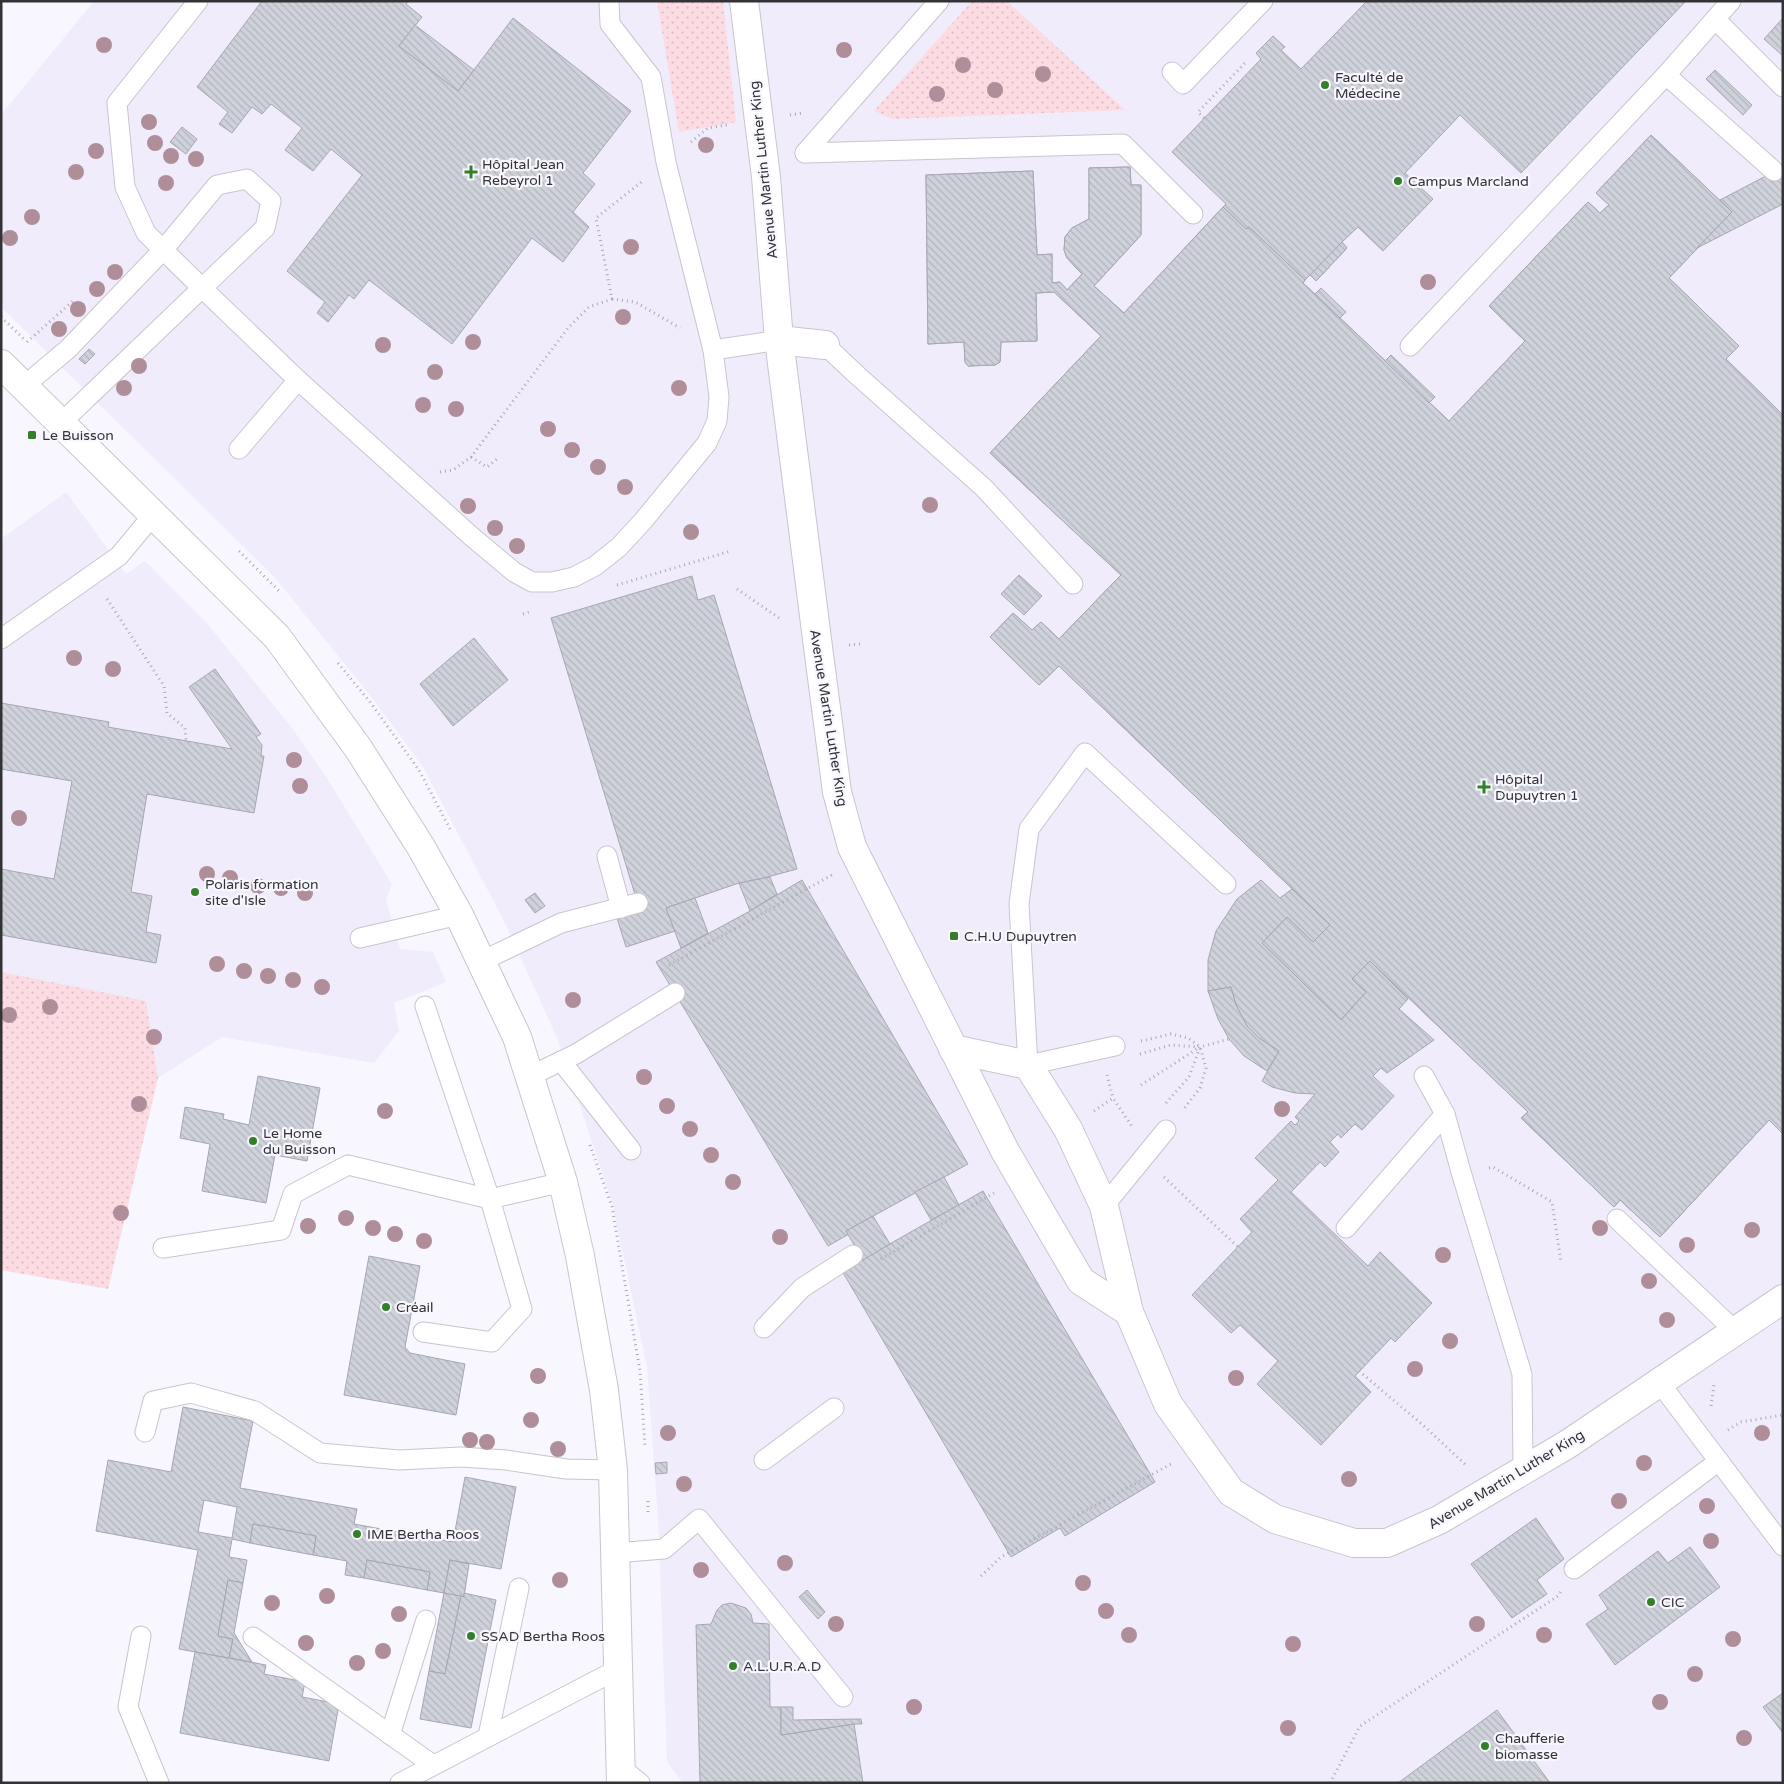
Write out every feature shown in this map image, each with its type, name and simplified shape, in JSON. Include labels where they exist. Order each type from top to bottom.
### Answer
[{"type":"street","name":"Avenue Martin Luther King","points":[[744,1],[766,177],[779,340],[837,792],[852,847],[1004,1151],[1081,1281],[1129,1312]]},
{"type":"street","points":[[779,340],[825,345]]},
{"type":"street","points":[[1,364],[277,637],[358,748],[420,847],[459,915],[517,1037],[563,1182],[580,1256],[604,1390],[613,1470],[618,1669],[627,1778]]},
{"type":"street","points":[[954,1049],[1028,1065]]},
{"type":"street","name":"Avenue Martin Luther King","points":[[1028,1065],[1068,1129],[1104,1206],[1129,1312],[1168,1404],[1231,1492],[1275,1519],[1354,1543],[1387,1543],[1439,1520],[1568,1444],[1783,1299]]},
{"type":"lane","points":[[198,1],[116,103],[125,187],[146,233],[298,380],[464,529],[514,572],[532,582],[552,582],[581,574],[595,566],[619,547],[643,521],[707,443],[717,421],[719,397],[713,350],[666,162],[651,77],[610,24],[609,1]]},
{"type":"lane","points":[[940,1],[805,153],[1123,144],[1193,214]]},
{"type":"lane","points":[[1410,346],[1666,74],[1731,1]]},
{"type":"lane","points":[[1172,72],[1183,84],[1258,3]]},
{"type":"lane","points":[[1715,19],[1783,87]]},
{"type":"lane","points":[[1666,74],[1774,171]]},
{"type":"lane","points":[[24,386],[68,348],[163,250],[217,185],[248,179],[271,201],[265,228],[61,424]]},
{"type":"lane","points":[[713,350],[779,340]]},
{"type":"lane","points":[[825,345],[984,488],[1073,584]]},
{"type":"lane","points":[[239,449],[298,380]]},
{"type":"lane","points":[[1,639],[119,556],[153,515]]},
{"type":"lane","points":[[1115,1046],[1028,1065],[1019,904],[1028,829],[1085,753],[1226,884]]},
{"type":"lane","points":[[482,961],[560,923],[630,905],[607,856]]},
{"type":"lane","points":[[360,938],[459,915]]},
{"type":"lane","points":[[530,1076],[576,1054],[675,993]]},
{"type":"lane","points":[[423,1332],[492,1342],[522,1309],[490,1199],[425,1006]]},
{"type":"lane","points":[[561,1061],[631,1150]]},
{"type":"lane","points":[[1424,1076],[1445,1114],[1522,1374],[1523,1470]]},
{"type":"lane","points":[[1346,1228],[1445,1114]]},
{"type":"lane","points":[[1104,1206],[1166,1130]]},
{"type":"lane","points":[[163,1248],[281,1230],[293,1194],[348,1165],[490,1199],[563,1182]]},
{"type":"lane","points":[[1617,1219],[1734,1331]]},
{"type":"lane","points":[[764,1328],[802,1288],[853,1255]]},
{"type":"lane","points":[[1659,1382],[1783,1546]]},
{"type":"lane","points":[[145,1432],[154,1401],[191,1394],[255,1411],[320,1453],[399,1460],[460,1457],[506,1460],[566,1469],[613,1470]]},
{"type":"lane","points":[[764,1460],[834,1408]]},
{"type":"lane","points":[[1574,1569],[1719,1462]]},
{"type":"lane","points":[[615,1553],[664,1549],[699,1518],[843,1697]]},
{"type":"lane","points":[[488,1736],[519,1588]]},
{"type":"lane","points":[[390,1735],[426,1620]]},
{"type":"lane","points":[[141,1636],[128,1707],[158,1783]]},
{"type":"lane","points":[[253,1637],[433,1765]]},
{"type":"lane","points":[[400,1783],[618,1669]]},
{"type":"path","points":[[612,299],[596,218],[708,128],[802,112]]},
{"type":"path","points":[[434,474],[453,470],[471,457],[568,328],[589,307],[612,299],[635,302],[673,323],[713,350]]},
{"type":"path","points":[[471,457],[487,467],[496,459]]},
{"type":"path","points":[[611,587],[731,551]]},
{"type":"path","points":[[89,577],[110,602],[164,686],[167,713],[185,728],[186,741]]},
{"type":"path","points":[[737,589],[788,625]]},
{"type":"path","points":[[523,614],[540,608]]},
{"type":"path","points":[[683,958],[828,877]]},
{"type":"path","points":[[1115,1046],[1171,1034],[1188,1038],[1200,1047],[1206,1068],[1200,1088],[1166,1130]]},
{"type":"path","points":[[1141,1085],[1200,1047],[1229,1039]]},
{"type":"path","points":[[1163,1105],[1189,1077],[1200,1047]]},
{"type":"path","points":[[1068,1129],[1113,1098],[1137,1133]]},
{"type":"path","points":[[1144,1157],[1238,1247]]},
{"type":"path","points":[[1461,1172],[1493,1167],[1552,1202],[1562,1262]]},
{"type":"path","points":[[874,1263],[995,1193]]},
{"type":"path","points":[[1696,1356],[1715,1377],[1710,1410]]},
{"type":"path","points":[[1359,1371],[1424,1426],[1492,1488]]},
{"type":"path","points":[[1727,1431],[1741,1422],[1783,1415]]},
{"type":"path","points":[[1721,1424],[1732,1438]]},
{"type":"path","points":[[981,1576],[1000,1557],[1177,1461]]},
{"type":"path","points":[[1330,1783],[1360,1726],[1558,1596],[1574,1569]]},
{"type":"shaded area","points":[[94,1],[1783,1],[1783,1783],[683,1783],[667,1762],[658,1518],[647,1367],[612,1202],[558,1040],[504,921],[423,767],[373,699],[276,579],[1,307],[1,115]]},
{"type":"shaded area","points":[[657,1],[723,1],[736,122],[679,132]]},
{"type":"shaded area","points":[[972,1],[1007,1],[1125,110],[893,119],[874,111]]},
{"type":"shaded area","name":"Polaris formation site d'Isle","points":[[66,492],[126,574],[145,561],[206,622],[292,728],[325,775],[392,884],[386,900],[400,949],[433,952],[446,982],[394,1003],[399,1031],[374,1063],[222,1037],[158,1078],[108,1289],[1,1270],[1,539]]},
{"type":"shaded area","points":[[1,972],[146,1001],[158,1078],[108,1289],[1,1270]]},
{"type":"building","name":"Hôpital Jean Rebeyrol 1","points":[[262,1],[408,1],[406,4],[422,17],[399,46],[458,91],[513,18],[631,111],[583,173],[595,184],[573,212],[589,227],[563,262],[532,238],[452,344],[369,280],[354,299],[349,295],[328,322],[317,313],[325,302],[287,271],[362,175],[331,149],[313,171],[285,150],[302,128],[271,104],[262,114],[252,107],[232,133],[219,124],[228,112],[197,87]]},
{"type":"building","points":[[1367,1],[1686,1],[1521,173],[1460,115],[1405,173],[1433,199],[1383,251],[1358,227],[1342,242],[1347,248],[1316,281],[1310,275],[1305,280],[1249,227],[1246,229],[1223,207],[1226,204],[1172,152],[1261,59],[1256,53],[1273,36],[1285,47],[1281,50],[1301,69]]},
{"type":"building","points":[[1783,18],[1783,56],[1764,39]]},
{"type":"building","points":[[415,25],[474,70],[458,91],[399,46]]},
{"type":"building","points":[[1715,70],[1752,105],[1743,115],[1706,79]]},
{"type":"building","points":[[182,127],[197,139],[186,154],[170,142]]},
{"type":"building","name":"Hôpital Dupuytren 1","points":[[1651,135],[1732,212],[1669,278],[1739,346],[1726,359],[1783,415],[1783,1134],[1769,1120],[1660,1237],[1620,1200],[1614,1207],[1521,1118],[1528,1112],[1370,961],[1352,979],[1366,992],[1341,1020],[1262,943],[1287,917],[1313,942],[1330,925],[1059,666],[1039,685],[990,637],[1013,613],[1032,630],[1041,622],[1059,639],[1121,575],[990,453],[1101,336],[1054,292],[1036,293],[1037,341],[1001,342],[1000,362],[995,365],[968,366],[965,362],[964,342],[928,344],[926,175],[1033,171],[1037,255],[1052,254],[1052,283],[1060,282],[1067,290],[1082,274],[1067,258],[1064,250],[1065,237],[1072,228],[1089,219],[1089,168],[1130,167],[1131,185],[1141,185],[1141,235],[1094,286],[1124,313],[1223,207],[1246,229],[1249,227],[1305,280],[1303,283],[1449,421],[1525,341],[1489,306],[1588,202],[1600,213],[1609,205],[1596,193]]},
{"type":"building","name":"Hôpital Dupuytren 1","points":[[1651,135],[1732,212],[1669,278],[1739,346],[1726,359],[1783,415],[1783,1134],[1769,1120],[1660,1237],[1620,1200],[1614,1207],[1521,1118],[1528,1112],[1370,961],[1352,979],[1366,992],[1341,1020],[1262,943],[1287,917],[1313,942],[1330,925],[1059,666],[1039,685],[990,637],[1013,613],[1032,630],[1041,622],[1059,639],[1121,575],[990,453],[1101,336],[1054,292],[1036,293],[1037,341],[1001,342],[1000,362],[995,365],[968,366],[965,362],[964,342],[928,344],[926,175],[1033,171],[1037,255],[1052,254],[1052,283],[1060,282],[1067,290],[1082,274],[1067,258],[1064,250],[1065,237],[1072,228],[1089,219],[1089,168],[1130,167],[1131,185],[1141,185],[1141,235],[1094,286],[1124,313],[1223,207],[1246,229],[1249,227],[1305,280],[1303,283],[1449,421],[1525,341],[1489,306],[1588,202],[1600,213],[1609,205],[1596,193]]},
{"type":"building","points":[[1783,167],[1783,204],[1697,248],[1732,212],[1720,200]]},
{"type":"building","points":[[1342,242],[1347,248],[1316,281],[1310,275]]},
{"type":"building","points":[[1321,288],[1346,312],[1340,318],[1315,294]]},
{"type":"building","points":[[89,349],[95,354],[85,364],[79,359]]},
{"type":"building","points":[[1391,355],[1435,397],[1429,403],[1385,361]]},
{"type":"building","points":[[1019,575],[1042,596],[1024,615],[1001,594]]},
{"type":"building","points":[[692,576],[698,600],[714,595],[797,869],[739,883],[666,908],[675,931],[626,947],[617,918],[640,911],[551,618]]},
{"type":"building","points":[[474,638],[508,680],[453,726],[420,684]]},
{"type":"building","points":[[215,669],[261,734],[256,737],[262,745],[261,756],[264,756],[254,813],[147,794],[131,892],[152,896],[146,932],[161,935],[156,963],[1,935],[1,869],[54,879],[72,781],[1,769],[1,703],[109,722],[108,727],[232,749],[189,687]]},
{"type":"building","points":[[770,877],[777,894],[750,911],[739,883]]},
{"type":"building","points":[[802,880],[968,1164],[846,1231],[849,1234],[828,1246],[656,962],[750,911]]},
{"type":"building","points":[[1261,880],[1280,898],[1292,889],[1330,925],[1313,942],[1287,917],[1262,943],[1341,1020],[1366,992],[1352,979],[1370,961],[1408,999],[1399,1009],[1434,1040],[1387,1073],[1381,1068],[1373,1076],[1394,1096],[1362,1130],[1355,1124],[1341,1138],[1338,1134],[1330,1142],[1339,1152],[1325,1167],[1320,1162],[1291,1192],[1368,1266],[1380,1252],[1432,1303],[1395,1342],[1391,1338],[1355,1376],[1371,1392],[1321,1445],[1257,1384],[1278,1361],[1240,1325],[1231,1333],[1192,1295],[1252,1232],[1240,1219],[1278,1180],[1255,1158],[1291,1121],[1295,1125],[1299,1121],[1295,1117],[1315,1094],[1295,1093],[1272,1087],[1262,1081],[1279,1051],[1259,1038],[1247,1026],[1236,1005],[1231,987],[1208,991],[1208,960],[1216,931],[1237,899]]},
{"type":"building","points":[[535,893],[545,906],[535,913],[525,900]]},
{"type":"building","points":[[695,898],[708,933],[681,948],[666,908]]},
{"type":"building","points":[[1231,987],[1236,1005],[1247,1026],[1259,1038],[1279,1051],[1267,1071],[1244,1056],[1229,1039],[1218,1019],[1208,991]]},
{"type":"building","name":"Le Home du Buisson","points":[[258,1076],[320,1088],[307,1161],[275,1155],[266,1203],[202,1191],[210,1144],[180,1138],[185,1107],[224,1114],[223,1119],[249,1125]]},
{"type":"building","points":[[944,1177],[959,1205],[931,1220],[915,1192]]},
{"type":"building","points":[[983,1191],[1155,1482],[1065,1536],[1060,1528],[1011,1557],[842,1271]]},
{"type":"building","points":[[873,1216],[890,1244],[863,1260],[846,1231]]},
{"type":"building","name":"Créail","points":[[369,1256],[420,1266],[405,1347],[410,1353],[465,1364],[456,1415],[344,1395]]},
{"type":"building","name":"IME Bertha Roos","points":[[183,1407],[253,1421],[240,1488],[357,1509],[354,1524],[453,1542],[465,1477],[516,1487],[501,1569],[450,1560],[444,1593],[427,1590],[430,1572],[367,1560],[364,1578],[345,1575],[347,1561],[313,1555],[316,1536],[253,1524],[250,1543],[232,1539],[229,1557],[247,1560],[243,1583],[228,1580],[218,1636],[233,1639],[229,1658],[179,1649],[198,1550],[96,1531],[108,1460],[171,1472]],"holes":[[[204,1500],[237,1507],[232,1538],[198,1532]]]},
{"type":"building","points":[[667,1462],[667,1473],[656,1474],[655,1463]]},
{"type":"building","points":[[1536,1518],[1564,1559],[1537,1580],[1547,1594],[1512,1618],[1471,1564]]},
{"type":"building","points":[[253,1524],[316,1536],[313,1555],[250,1543]]},
{"type":"building","name":"CIC","points":[[1690,1547],[1720,1587],[1615,1665],[1586,1624],[1608,1609],[1599,1595],[1658,1551],[1668,1563]]},
{"type":"building","points":[[367,1560],[430,1572],[427,1590],[364,1578]]},
{"type":"building","points":[[450,1560],[469,1564],[464,1597],[444,1593]]},
{"type":"building","points":[[228,1580],[243,1583],[234,1633],[252,1662],[229,1658],[233,1639],[218,1636]]},
{"type":"building","points":[[807,1590],[825,1612],[818,1619],[799,1597]]},
{"type":"building","points":[[444,1593],[461,1596],[445,1674],[429,1671]]},
{"type":"building","name":"SSAD Bertha Roos","points":[[464,1593],[496,1600],[471,1728],[420,1719],[429,1671],[445,1674],[461,1596],[464,1597]]},
{"type":"building","name":"A.L.U.R.A.D","points":[[731,1603],[746,1608],[751,1614],[753,1623],[769,1624],[770,1707],[781,1707],[781,1735],[854,1724],[863,1783],[700,1783],[696,1625],[711,1624],[717,1610],[722,1605]]},
{"type":"building","points":[[195,1652],[266,1665],[264,1674],[305,1682],[302,1697],[339,1704],[329,1761],[180,1733]]},
{"type":"building","points":[[1783,1693],[1783,1733],[1763,1707]]},
{"type":"building","points":[[781,1707],[793,1707],[793,1720],[861,1719],[862,1724],[781,1735]]},
{"type":"building","name":"Chaufferie biomasse","points":[[1497,1710],[1550,1783],[1398,1783]]},
{"type":"place","name":"Faculté de Médecine","points":[[1325,85]]},
{"type":"place","name":"Hôpital Jean Rebeyrol 1","points":[[471,172]]},
{"type":"place","name":"Campus Marcland","points":[[1398,181]]},
{"type":"place","name":"Le Buisson","points":[[32,435]]},
{"type":"place","name":"Hôpital Dupuytren 1","points":[[1484,787]]},
{"type":"place","name":"Polaris formation site d'Isle","points":[[195,892]]},
{"type":"place","name":"C.H.U Dupuytren","points":[[954,936]]},
{"type":"place","name":"Le Home du Buisson","points":[[253,1141]]},
{"type":"place","name":"Créail","points":[[386,1307]]},
{"type":"place","name":"IME Bertha Roos","points":[[357,1534]]},
{"type":"place","name":"CIC","points":[[1651,1602]]},
{"type":"place","name":"SSAD Bertha Roos","points":[[471,1636]]},
{"type":"place","name":"A.L.U.R.A.D","points":[[733,1666]]},
{"type":"place","name":"Chaufferie biomasse","points":[[1485,1746]]}]
